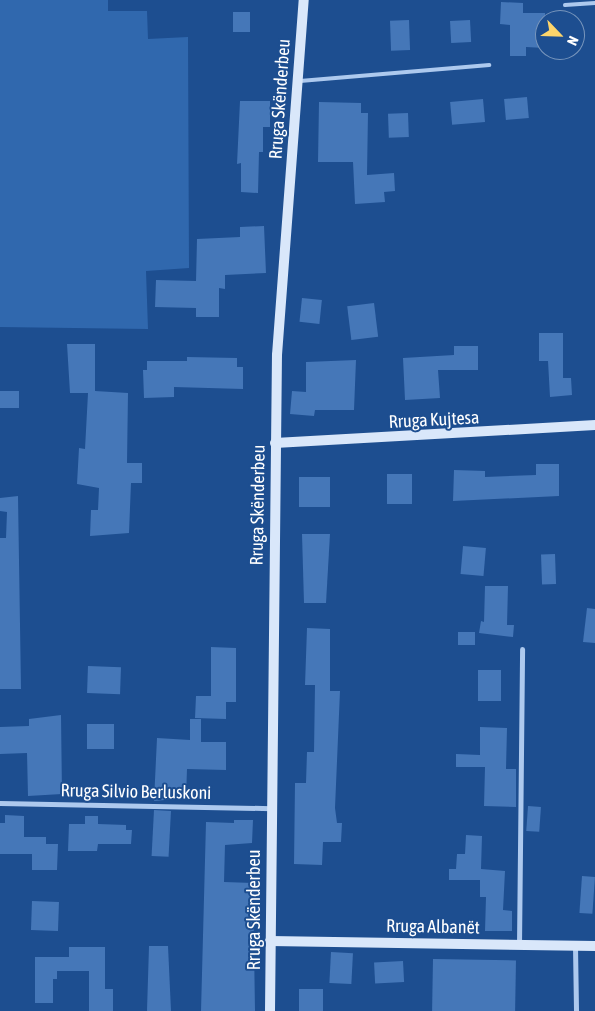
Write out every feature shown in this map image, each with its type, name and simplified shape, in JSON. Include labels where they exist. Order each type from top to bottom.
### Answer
[{"type":"main road","name":"Rruga Skënderbeu","points":[[270,1011],[275,443],[297,81],[304,0]]},
{"type":"main road","name":"Rruga Kujtesa","points":[[275,443],[595,425]]},
{"type":"main road","name":"Rruga Albanët","points":[[270,941],[595,946]]},
{"type":"street","points":[[519,945],[522,650]]},
{"type":"street","name":"Rruga Silvio Berluskoni","points":[[0,803],[271,808]]},
{"type":"street","points":[[575,946],[576,1011]]},
{"type":"lane","points":[[565,5],[595,3]]},
{"type":"lane","points":[[297,81],[489,65]]},
{"type":"shaded area","points":[[0,0],[108,0],[108,11],[147,11],[148,39],[188,37],[189,268],[146,271],[148,329],[0,327]]},
{"type":"building","points":[[501,2],[523,3],[523,13],[535,13],[535,47],[526,47],[526,56],[510,56],[510,25],[500,24]]},
{"type":"building","points":[[233,12],[250,12],[250,32],[233,32]]},
{"type":"building","points":[[409,20],[410,50],[391,51],[390,21]]},
{"type":"building","points":[[470,20],[471,42],[451,43],[450,21]]},
{"type":"building","points":[[527,97],[529,118],[506,120],[504,99]]},
{"type":"building","points":[[483,99],[485,122],[452,125],[450,102]]},
{"type":"building","points":[[240,101],[270,101],[270,127],[263,127],[263,152],[259,152],[258,193],[241,192],[241,163],[237,164]]},
{"type":"building","points":[[319,102],[361,103],[361,113],[368,113],[367,175],[394,173],[395,191],[384,192],[385,202],[355,204],[353,162],[318,162]]},
{"type":"building","points":[[408,113],[409,137],[389,138],[388,114]]},
{"type":"building","points":[[264,226],[266,273],[225,275],[225,289],[219,288],[219,317],[196,317],[196,308],[155,307],[156,280],[196,281],[197,239],[240,237],[240,227]]},
{"type":"building","points":[[302,298],[322,300],[319,324],[299,322]]},
{"type":"building","points":[[374,303],[378,337],[351,340],[347,306]]},
{"type":"building","points":[[539,333],[563,333],[563,378],[571,378],[572,395],[550,397],[548,361],[539,361]]},
{"type":"building","points":[[67,344],[95,344],[95,391],[128,393],[127,463],[142,463],[142,483],[131,483],[129,533],[90,536],[91,510],[98,510],[99,488],[77,484],[79,448],[85,449],[88,393],[70,393]]},
{"type":"building","points":[[454,346],[478,346],[478,370],[438,370],[440,398],[405,400],[403,358],[454,355]]},
{"type":"building","points":[[187,357],[237,358],[237,367],[243,367],[243,389],[174,387],[174,397],[144,398],[143,370],[147,370],[147,361],[187,361]]},
{"type":"building","points":[[356,360],[354,410],[315,410],[314,416],[290,414],[292,391],[306,392],[306,362]]},
{"type":"building","points":[[0,391],[19,391],[19,408],[0,408]]},
{"type":"building","points":[[536,464],[559,464],[559,496],[453,501],[454,470],[485,471],[485,477],[536,475]]},
{"type":"building","points":[[387,474],[412,474],[412,504],[387,504]]},
{"type":"building","points":[[299,477],[330,477],[330,507],[299,507]]},
{"type":"building","points":[[18,496],[21,689],[0,689],[0,538],[6,538],[7,512],[0,511],[0,498]]},
{"type":"building","points":[[302,534],[330,534],[326,603],[304,603]]},
{"type":"building","points":[[463,546],[486,548],[483,576],[461,574]]},
{"type":"building","points":[[541,554],[555,554],[556,584],[542,584]]},
{"type":"building","points":[[485,586],[508,586],[507,625],[514,625],[513,637],[479,633],[481,621],[484,622]]},
{"type":"building","points":[[587,608],[595,609],[595,643],[583,642]]},
{"type":"building","points":[[307,628],[330,629],[330,691],[340,691],[335,808],[337,823],[342,823],[341,842],[323,842],[322,865],[294,864],[295,783],[306,783],[307,752],[314,752],[315,685],[305,685]]},
{"type":"building","points":[[458,632],[475,632],[475,645],[458,645]]},
{"type":"building","points":[[211,647],[236,648],[236,702],[226,702],[226,719],[195,718],[196,696],[211,696]]},
{"type":"building","points":[[88,666],[121,667],[120,694],[87,693]]},
{"type":"building","points":[[478,670],[501,670],[501,701],[478,701]]},
{"type":"building","points":[[61,715],[62,794],[28,796],[27,753],[0,754],[0,727],[29,726],[29,719]]},
{"type":"building","points":[[190,719],[201,719],[201,742],[226,742],[226,770],[187,769],[186,798],[154,801],[157,738],[190,740]]},
{"type":"building","points":[[87,724],[114,724],[114,749],[87,749]]},
{"type":"building","points":[[480,727],[507,728],[506,769],[516,769],[516,807],[484,806],[485,767],[456,767],[456,754],[480,755]]},
{"type":"building","points":[[528,806],[541,807],[539,832],[526,831]]},
{"type":"building","points":[[154,810],[171,811],[169,857],[152,856]]},
{"type":"building","points":[[5,815],[24,816],[24,837],[46,837],[46,844],[58,844],[57,870],[32,870],[32,854],[0,854],[0,823],[5,823]]},
{"type":"building","points":[[85,816],[98,816],[98,824],[126,825],[126,830],[132,830],[131,844],[98,844],[97,851],[68,851],[69,824],[85,824]]},
{"type":"building","points":[[234,820],[253,820],[252,843],[225,845],[224,882],[253,883],[255,1011],[201,1011],[206,822],[234,823]]},
{"type":"building","points":[[466,835],[482,836],[481,869],[505,871],[503,910],[512,911],[512,931],[485,931],[486,897],[480,897],[480,880],[449,880],[449,869],[456,869],[457,854],[465,854]]},
{"type":"building","points":[[582,876],[595,877],[592,914],[579,913]]},
{"type":"building","points":[[32,901],[59,902],[58,931],[31,930]]},
{"type":"building","points":[[149,946],[168,946],[171,1011],[147,1011]]},
{"type":"building","points":[[69,947],[105,947],[105,989],[113,989],[113,1011],[89,1011],[89,971],[57,971],[57,979],[53,979],[53,1003],[35,1003],[35,957],[69,957]]},
{"type":"building","points":[[331,952],[353,953],[351,984],[329,983]]},
{"type":"building","points":[[433,959],[516,960],[515,1011],[432,1011]]},
{"type":"building","points":[[403,961],[404,982],[375,983],[374,963]]},
{"type":"building","points":[[299,989],[323,989],[323,1011],[299,1011]]}]
